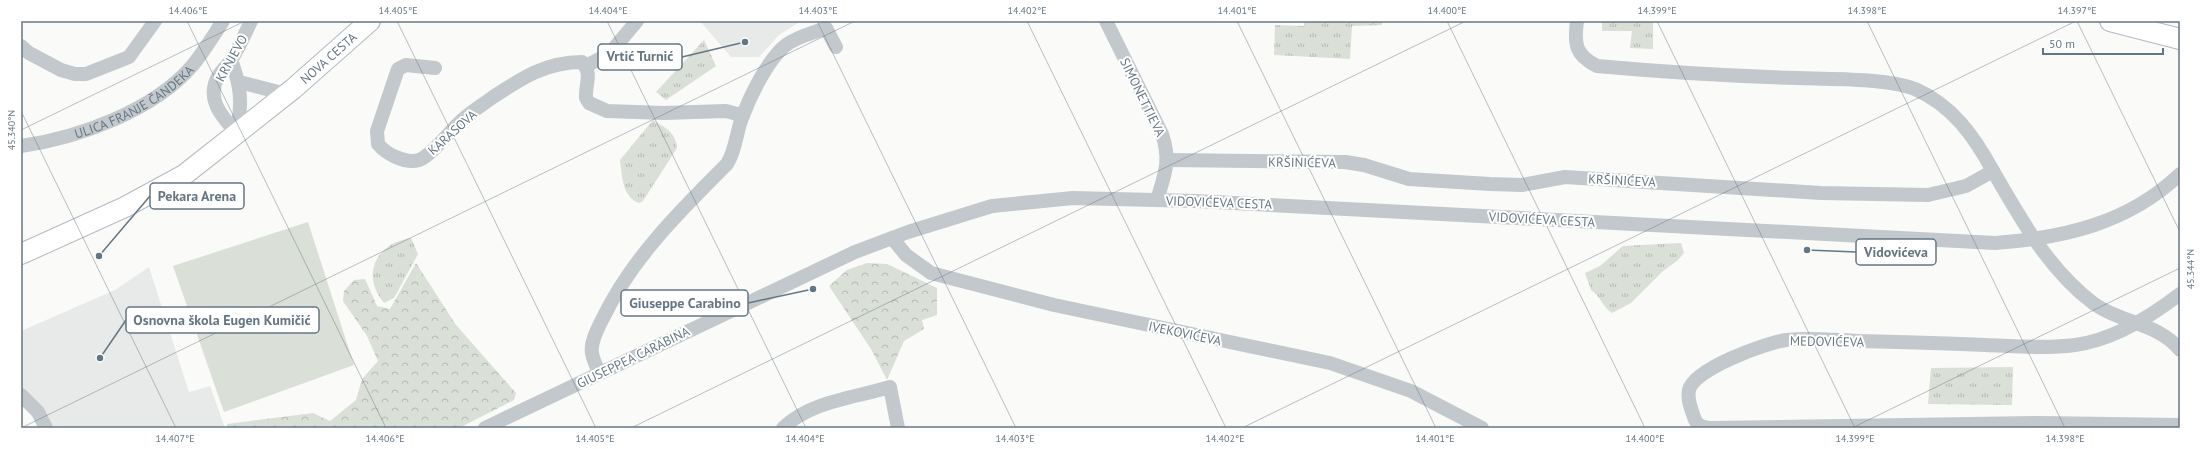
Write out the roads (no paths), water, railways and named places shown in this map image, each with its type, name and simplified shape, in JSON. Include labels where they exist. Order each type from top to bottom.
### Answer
[{"type":"street","points":[[21,46],[29,53],[60,70],[75,74],[86,74],[129,57],[155,21]]},
{"type":"street","name":"ULICA FRANJE ČANDEKA","points":[[21,146],[67,136],[141,108],[175,82],[192,66],[223,21]]},
{"type":"street","name":"KRNJEVO","points":[[236,132],[220,114],[215,104],[214,93],[218,76],[231,60],[251,21]]},
{"type":"street","name":"NOVA CESTA","points":[[286,94],[370,21]]},
{"type":"street","points":[[637,21],[610,54],[586,66],[588,70],[586,98],[589,103],[607,111],[664,113],[726,111],[742,118]]},
{"type":"street","name":"SIMONETTIEVA","points":[[1106,21],[1162,134],[1168,160],[1157,200]]},
{"type":"street","points":[[1577,21],[1575,39],[1579,52],[1584,60],[1596,66],[1854,80],[1914,89],[1938,102],[1956,117],[1977,142],[1993,171],[2036,240],[2075,287],[2093,303],[2109,313],[2166,336],[2180,350]]},
{"type":"street","points":[[2110,21],[2180,39]]},
{"type":"street","points":[[599,373],[592,353],[592,346],[598,326],[643,254],[687,203],[727,164],[731,158],[742,118],[763,75],[774,57],[786,45],[802,36],[826,28],[836,47]]},
{"type":"street","points":[[231,60],[239,82]]},
{"type":"street","name":"KARASOVA","points":[[435,68],[406,65],[398,69],[377,131],[378,144],[389,154],[413,161],[424,158],[462,120],[520,78],[557,64],[582,62],[586,66]]},
{"type":"street","name":"KRNJEVO","points":[[236,132],[241,114],[239,82],[286,94]]},
{"type":"street","points":[[21,254],[125,207],[184,175],[236,132],[286,94]]},
{"type":"street","name":"KRŠINIĆEVA","points":[[1168,160],[1345,162],[1364,165],[1409,179],[1490,184],[1522,185],[1565,177],[1821,193],[1928,195],[1966,186],[1993,171]]},
{"type":"street","name":"VIDOVIĆEVA CESTA","points":[[892,238],[992,206],[1072,198],[1157,200],[1995,243],[2036,240],[2073,233],[2111,220],[2128,212],[2164,190],[2180,174]]},
{"type":"street","name":"GIUSEPPEA CARABINA","points":[[493,426],[599,373],[801,277],[855,252],[892,238]]},
{"type":"street","name":"IVEKOVIĆEVA","points":[[892,238],[906,255],[931,272],[1014,296],[1061,307],[1330,363],[1411,392],[1482,428]]},
{"type":"street","points":[[2135,323],[2150,316],[2180,294]]},
{"type":"street","name":"MEDOVIĆEVA","points":[[2135,323],[2091,342],[2062,346],[1856,341],[1824,338],[1784,340],[1749,351],[1710,370],[1695,381],[1689,390],[1690,404],[1694,420],[1700,427],[1709,428],[2040,423],[2180,425]]},
{"type":"street","points":[[782,428],[790,421],[828,404],[890,387],[898,428]]},
{"type":"street","points":[[21,395],[38,412],[46,428]]},
{"type":"place","name":"Vrtić Turnić","points":[[745,42]]},
{"type":"place","name":"Vidovićeva","points":[[1807,250]]},
{"type":"place","name":"Pekara Arena","points":[[99,256]]},
{"type":"place","name":"Giuseppe Carabino","points":[[813,289]]},
{"type":"place","name":"Osnovna škola Eugen Kumičić","points":[[100,358]]}]
